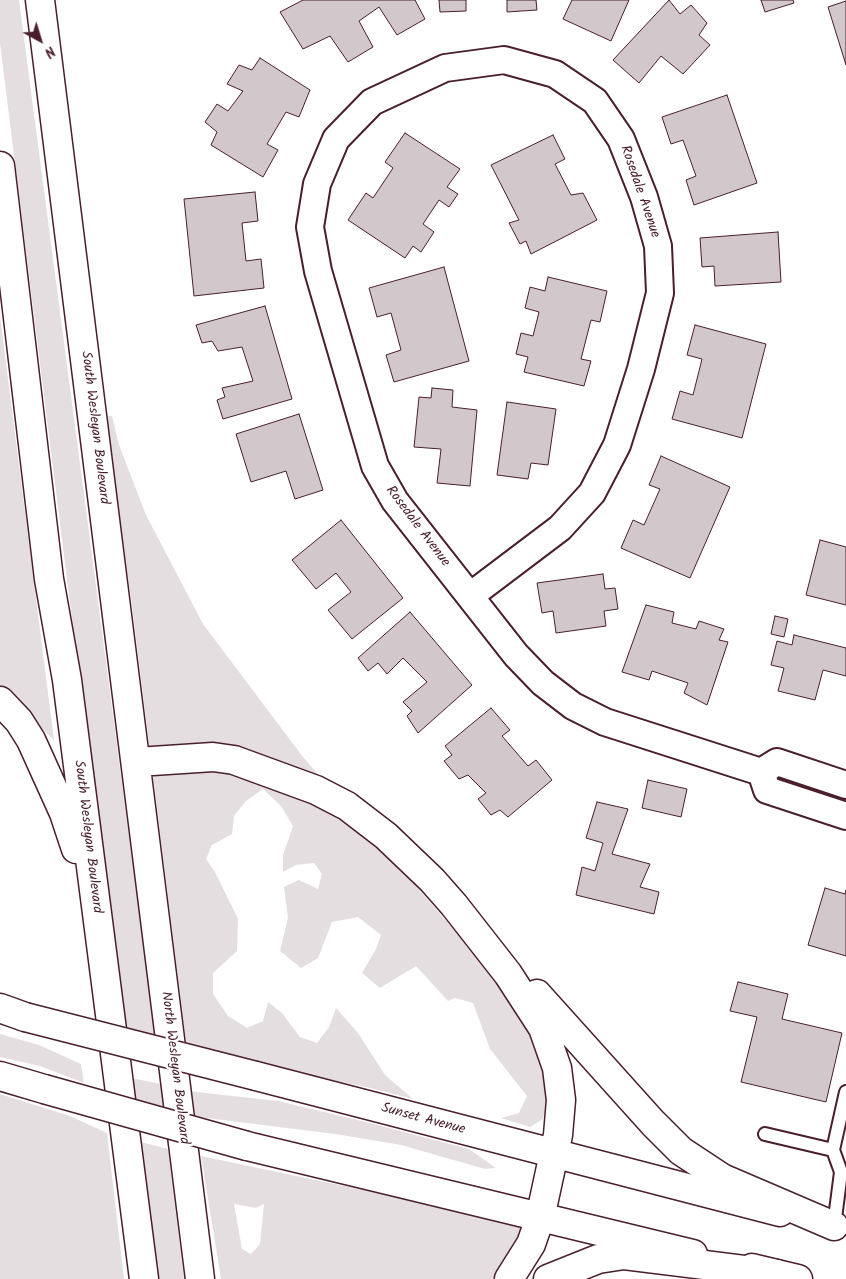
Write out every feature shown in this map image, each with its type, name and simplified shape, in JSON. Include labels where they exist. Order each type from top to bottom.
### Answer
[{"type":"main road","name":"South Wesleyan Boulevard","points":[[40,0],[148,856]]},
{"type":"main road","name":"South Wesleyan Boulevard","points":[[0,166],[49,579],[67,680],[104,972]]},
{"type":"main road","points":[[0,701],[19,721],[31,740],[64,813],[76,847],[104,972],[144,1279]]},
{"type":"main road","points":[[137,762],[213,757],[261,769],[316,790],[368,820],[413,862],[454,905],[653,1123],[681,1151],[722,1178],[840,1227]]},
{"type":"main road","name":"North Wesleyan Boulevard","points":[[148,856],[200,1279]]},
{"type":"main road","points":[[454,905],[508,974],[546,1034],[557,1068],[561,1100],[554,1155],[540,1218],[531,1244],[509,1279]]},
{"type":"main road","name":"Sunset Avenue","points":[[8,1012],[554,1155],[840,1227]]},
{"type":"main road","points":[[0,1076],[248,1146],[540,1218],[787,1276]]},
{"type":"main road","points":[[548,1279],[598,1259],[624,1255],[787,1276]]},
{"type":"street","name":"Rosedale Avenue","points":[[470,596],[560,528],[592,494],[617,445],[641,369],[660,293],[658,246],[644,197],[621,139],[595,101],[563,79],[555,74],[504,60],[445,68],[372,102],[336,139],[317,184],[310,227],[318,271],[375,466],[394,501],[516,655],[544,683],[573,706],[605,722],[760,772]]},
{"type":"street","points":[[846,785],[778,762],[760,772],[767,790],[846,816]]},
{"type":"lane","points":[[840,1227],[841,1172],[833,1150],[846,1092]]},
{"type":"lane","points":[[765,1134],[833,1150]]},
{"type":"shaded area","points":[[0,0],[19,0],[156,1042],[124,1036],[0,43]]},
{"type":"shaded area","points":[[0,316],[54,740],[41,728],[5,705],[0,705]]},
{"type":"shaded area","points":[[105,416],[112,416],[119,445],[146,515],[203,624],[303,757],[512,996],[538,1046],[548,1099],[543,1119],[530,1127],[501,1118],[519,1113],[527,1096],[490,1049],[473,1003],[455,998],[448,1001],[416,966],[380,988],[362,973],[376,949],[381,935],[358,917],[332,922],[318,958],[301,968],[280,951],[288,918],[284,887],[299,880],[318,889],[322,874],[314,863],[296,865],[283,872],[283,855],[293,826],[281,806],[263,789],[246,801],[234,816],[232,834],[212,845],[206,859],[215,872],[238,919],[237,951],[213,973],[213,994],[228,1016],[247,1028],[263,1021],[268,1002],[282,1013],[300,1037],[317,1043],[329,1027],[336,1008],[358,1033],[385,1075],[413,1099],[370,1088],[187,1050],[131,598]]},
{"type":"shaded area","points":[[0,1034],[39,1045],[81,1064],[84,1083],[40,1066],[0,1057]]},
{"type":"shaded area","points":[[127,1077],[161,1084],[164,1107],[131,1100]]},
{"type":"shaded area","points":[[188,1091],[278,1101],[366,1122],[469,1149],[496,1168],[485,1169],[401,1145],[335,1134],[191,1116]]},
{"type":"shaded area","points":[[0,1094],[70,1116],[107,1133],[124,1279],[0,1279]]},
{"type":"shaded area","points":[[137,1141],[168,1149],[184,1279],[154,1279]]},
{"type":"shaded area","points":[[201,1156],[521,1223],[524,1233],[505,1279],[221,1279]],"holes":[[[234,1204],[256,1208],[264,1204],[260,1244],[251,1254],[242,1249]]]},
{"type":"building","points":[[303,0],[415,0],[425,19],[397,35],[379,7],[359,21],[373,47],[348,62],[330,36],[303,49],[280,12]]},
{"type":"building","points":[[439,0],[466,0],[466,11],[440,12]]},
{"type":"building","points":[[507,0],[536,0],[537,10],[507,12]]},
{"type":"building","points":[[572,0],[629,0],[611,41],[563,19]]},
{"type":"building","points":[[669,0],[680,14],[691,5],[707,23],[699,35],[710,45],[683,74],[661,56],[639,83],[613,60]]},
{"type":"building","points":[[761,0],[793,0],[794,3],[765,12]]},
{"type":"building","points":[[846,1],[846,65],[828,7]]},
{"type":"building","points":[[260,58],[310,90],[299,117],[286,112],[267,144],[278,150],[263,177],[211,145],[217,132],[205,122],[217,104],[228,111],[243,91],[227,84],[239,65],[252,70]]},
{"type":"building","points":[[727,95],[757,183],[694,205],[686,180],[696,176],[683,140],[671,144],[662,117]]},
{"type":"building","points":[[405,133],[460,169],[447,187],[458,194],[449,207],[439,200],[423,224],[434,232],[421,252],[413,246],[405,258],[348,220],[366,193],[373,198],[393,168],[385,162]]},
{"type":"building","points":[[553,135],[565,159],[555,164],[571,195],[583,193],[597,220],[531,254],[526,241],[520,244],[509,223],[519,220],[491,165]]},
{"type":"building","points":[[255,192],[258,221],[242,223],[246,261],[261,259],[264,288],[194,296],[184,199]]},
{"type":"building","points":[[778,232],[781,282],[715,286],[714,266],[702,267],[700,238]]},
{"type":"building","points":[[444,267],[469,361],[394,382],[386,355],[401,350],[391,313],[377,317],[369,288]]},
{"type":"building","points":[[548,277],[607,291],[600,322],[591,320],[581,359],[591,361],[584,386],[524,372],[528,357],[516,354],[521,333],[533,336],[539,312],[525,308],[530,287],[545,291]]},
{"type":"building","points":[[265,306],[292,399],[223,419],[217,400],[225,397],[222,388],[253,381],[242,347],[218,351],[212,341],[202,343],[196,325]]},
{"type":"building","points":[[695,325],[766,344],[742,438],[672,419],[680,391],[693,395],[702,359],[687,355]]},
{"type":"building","points":[[432,388],[453,390],[452,407],[477,410],[470,486],[437,483],[441,449],[414,447],[419,397],[431,398]]},
{"type":"building","points":[[507,402],[556,409],[548,465],[531,463],[528,479],[497,475]]},
{"type":"building","points":[[299,414],[323,490],[295,499],[286,471],[251,482],[236,434]]},
{"type":"building","points":[[661,456],[730,487],[690,578],[621,548],[633,520],[644,525],[660,489],[649,485]]},
{"type":"building","points":[[341,520],[403,598],[352,639],[328,610],[351,592],[336,573],[316,589],[292,560]]},
{"type":"building","points":[[820,540],[846,547],[846,605],[806,595]]},
{"type":"building","points":[[603,574],[605,589],[615,588],[618,609],[604,611],[606,626],[556,633],[553,611],[542,613],[537,583]]},
{"type":"building","points":[[646,605],[674,612],[672,623],[696,629],[699,621],[724,629],[719,640],[728,642],[707,705],[684,693],[688,683],[652,671],[649,680],[622,672]]},
{"type":"building","points":[[410,612],[472,685],[418,733],[407,716],[412,711],[403,702],[427,682],[403,658],[387,674],[378,663],[368,671],[358,658]]},
{"type":"building","points":[[775,616],[788,619],[784,637],[771,634]]},
{"type":"building","points":[[794,635],[846,648],[846,676],[823,670],[815,700],[778,691],[784,668],[771,665],[777,641],[792,645]]},
{"type":"building","points":[[491,708],[510,730],[502,736],[528,766],[536,760],[552,780],[508,817],[500,810],[491,815],[478,799],[486,793],[468,775],[459,779],[444,761],[452,755],[445,746]]},
{"type":"building","points":[[648,780],[687,789],[681,817],[642,808]]},
{"type":"building","points":[[597,802],[628,809],[612,854],[650,864],[640,887],[659,892],[654,914],[576,895],[582,867],[595,871],[603,843],[586,838]]},
{"type":"building","points":[[825,888],[845,894],[846,890],[846,956],[808,945]]},
{"type":"building","points":[[738,982],[788,994],[782,1019],[842,1033],[826,1102],[741,1082],[757,1017],[730,1011]]}]
